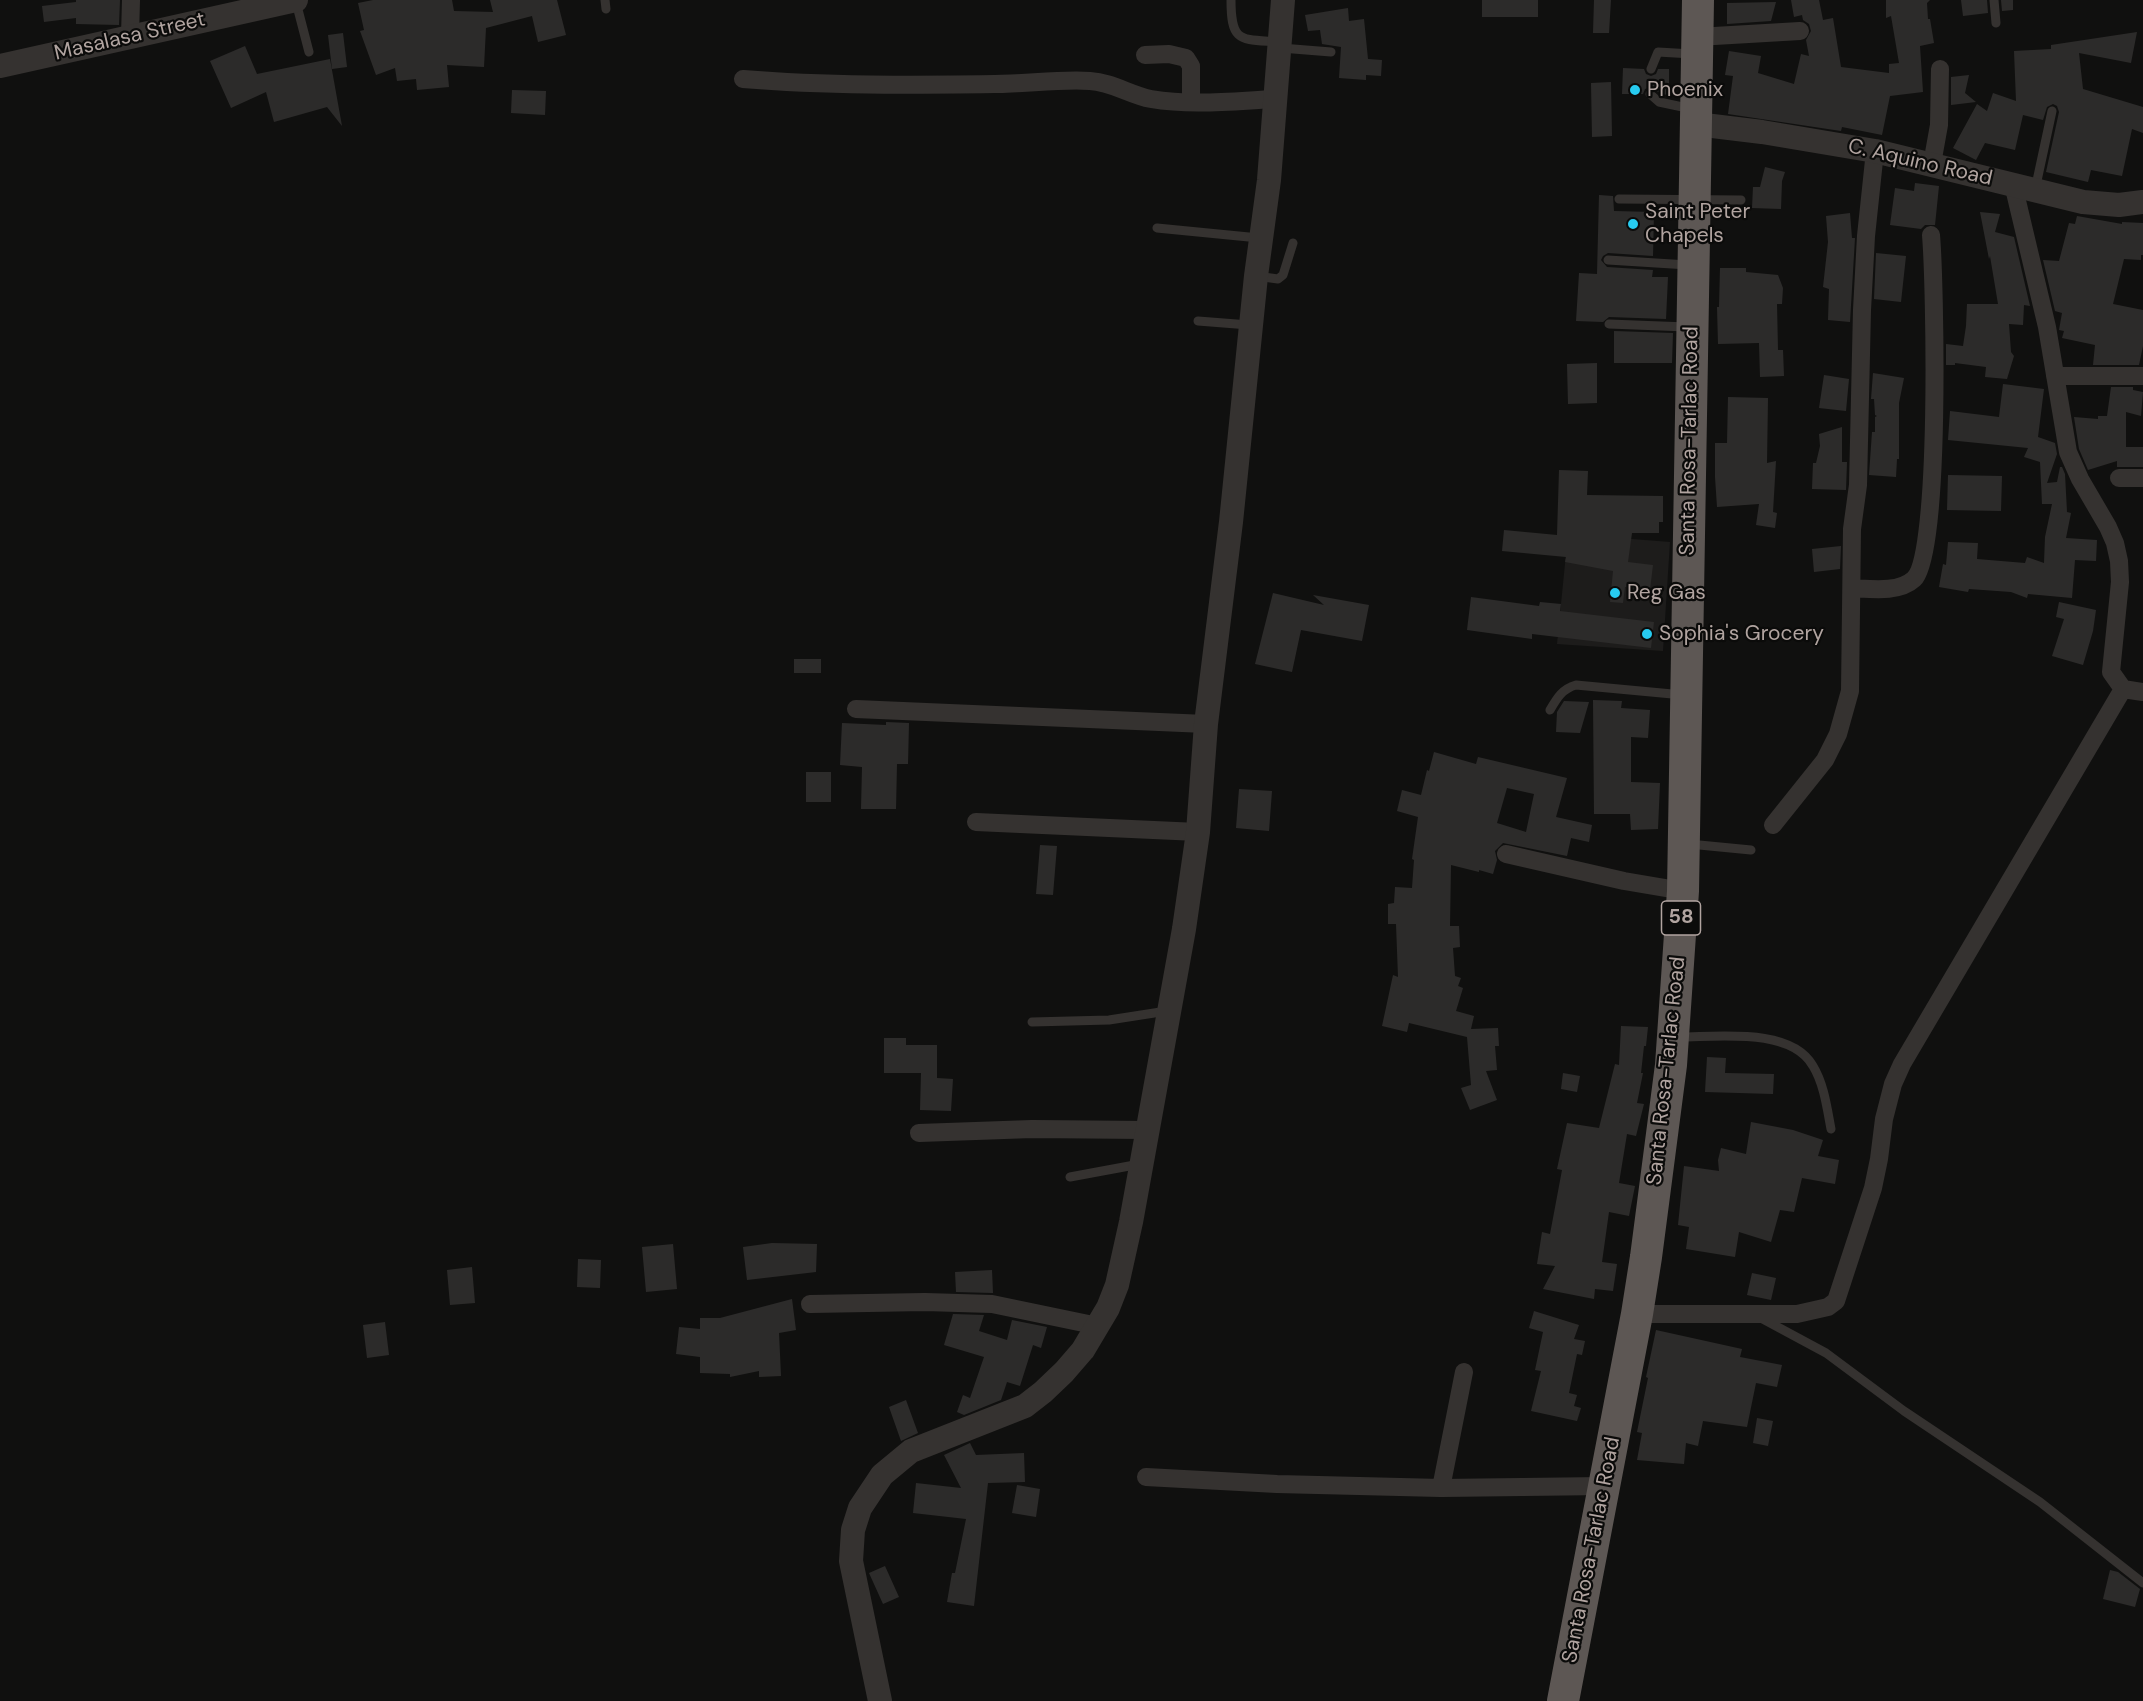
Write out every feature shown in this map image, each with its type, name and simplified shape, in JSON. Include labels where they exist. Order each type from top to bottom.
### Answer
[{"type":"highway","name":"Santa Rosa-Tarlac Road","points":[[1563,1701],[1637,1314],[1660,1156],[1673,1037],[1683,891],[1698,0]]},
{"type":"street","points":[[130,36],[131,0]]},
{"type":"street","name":"Masalasa Street","points":[[0,66],[296,0]]},
{"type":"street","points":[[880,1701],[851,1561],[853,1530],[860,1508],[882,1475],[911,1451],[1025,1406],[1057,1380],[1072,1364],[1098,1326],[1117,1285],[1131,1222],[1184,929],[1197,832],[1206,724],[1232,522],[1256,276],[1269,180],[1283,0]]},
{"type":"street","points":[[1697,46],[1800,31]]},
{"type":"street","points":[[1145,55],[1169,54],[1186,58],[1191,66],[1191,101]]},
{"type":"street","points":[[1932,164],[1939,125],[1940,69]]},
{"type":"street","points":[[743,79],[834,85],[1092,81],[1110,84],[1149,99],[1212,102],[1275,99]]},
{"type":"street","name":"C. Aquino Road","points":[[1696,117],[1762,132],[1875,151],[2083,202],[2119,205],[2143,202]]},
{"type":"street","points":[[1773,825],[1824,760],[1843,720],[1851,678],[1852,529],[1858,485],[1859,373],[1865,247],[1875,151]]},
{"type":"street","points":[[2024,187],[2068,452],[2111,535],[2119,561],[2120,582],[2111,672],[2123,689],[2143,692]]},
{"type":"street","points":[[1852,588],[1895,588],[1910,582],[1920,570],[1928,539],[1933,466],[1934,271],[1931,235]]},
{"type":"street","points":[[2055,376],[2143,376]]},
{"type":"street","points":[[2119,478],[2143,478]]},
{"type":"street","points":[[1637,1314],[1807,1312],[1828,1307],[1836,1301],[1873,1188],[1884,1119],[1893,1084],[1902,1064],[2123,689]]},
{"type":"street","points":[[856,709],[1206,724]]},
{"type":"street","points":[[976,822],[1197,832]]},
{"type":"street","points":[[1506,854],[1624,881],[1683,891]]},
{"type":"street","points":[[919,1132],[1032,1129],[1146,1130]]},
{"type":"street","points":[[810,1304],[925,1302],[992,1304],[1098,1326]]},
{"type":"street","points":[[1441,1488],[1464,1372]]},
{"type":"street","points":[[1146,1477],[1277,1484],[1441,1488],[1604,1486]]},
{"type":"lane","points":[[296,0],[309,52]]},
{"type":"lane","points":[[1231,0],[1232,27],[1238,36],[1247,40],[1331,52]]},
{"type":"lane","points":[[1994,0],[1996,23]]},
{"type":"lane","points":[[1651,69],[1658,52],[1697,46]]},
{"type":"lane","points":[[1650,94],[1659,102],[1696,117]]},
{"type":"lane","points":[[2024,187],[2052,111]]},
{"type":"lane","points":[[1619,199],[1741,200]]},
{"type":"lane","points":[[1157,228],[1261,238]]},
{"type":"lane","points":[[1256,276],[1278,279],[1283,275],[1293,243]]},
{"type":"lane","points":[[1608,260],[1694,265]]},
{"type":"lane","points":[[1198,321],[1252,325]]},
{"type":"lane","points":[[1609,324],[1692,327]]},
{"type":"lane","points":[[1551,710],[1558,696],[1568,687],[1576,685],[1686,695]]},
{"type":"lane","points":[[1683,843],[1751,850]]},
{"type":"lane","points":[[1032,1022],[1108,1020],[1169,1011]]},
{"type":"lane","points":[[1673,1037],[1767,1039],[1784,1042],[1802,1051],[1814,1067],[1831,1128]]},
{"type":"lane","points":[[1070,1177],[1140,1164]]},
{"type":"lane","points":[[1754,1314],[1826,1353],[1904,1411],[2040,1502],[2143,1583]]},
{"type":"shaded area","name":"Reg Gas","points":[[1568,534],[1670,542],[1663,651],[1557,644]]},
{"type":"building","points":[[76,0],[120,0],[119,25],[76,24],[76,18],[44,22],[42,6],[76,2]]},
{"type":"building","points":[[373,0],[452,0],[454,11],[493,12],[490,0],[557,0],[566,35],[538,42],[532,16],[486,28],[484,67],[447,65],[449,87],[417,90],[416,79],[397,81],[395,68],[376,75],[360,31],[364,30],[358,3]]},
{"type":"building","points":[[1482,0],[1538,0],[1538,17],[1482,17]]},
{"type":"building","points":[[1594,0],[1611,0],[1609,33],[1593,33]]},
{"type":"building","points":[[1791,0],[1819,0],[1823,20],[1833,18],[1841,67],[1889,73],[1889,64],[1899,63],[1891,16],[1886,18],[1886,0],[1930,0],[1927,3],[1928,19],[1930,19],[1934,43],[1920,46],[1923,92],[1890,96],[1882,135],[1842,127],[1841,131],[1728,114],[1733,76],[1725,75],[1729,51],[1761,56],[1758,73],[1794,84],[1801,54],[1809,56],[1806,40],[1811,31],[1802,15],[1794,17]]},
{"type":"building","points":[[1961,0],[1987,0],[1988,13],[1963,16]]},
{"type":"building","points":[[2001,0],[2013,0],[2013,10],[2002,11]]},
{"type":"building","points":[[1776,2],[1771,21],[1727,24],[1727,3]]},
{"type":"building","points":[[1348,8],[1349,21],[1364,19],[1368,59],[1382,60],[1381,76],[1366,75],[1366,80],[1339,78],[1341,47],[1322,44],[1320,30],[1308,31],[1305,15]]},
{"type":"building","points":[[2137,32],[2131,63],[2079,53],[2083,89],[2143,107],[2143,133],[2132,129],[2122,176],[2091,170],[2088,182],[2046,172],[2059,112],[2057,106],[2053,104],[2047,107],[2043,120],[2023,115],[2015,150],[1985,143],[1976,160],[1953,148],[1977,104],[1987,111],[1993,93],[2016,101],[2014,51],[2051,49],[2051,45]]},
{"type":"building","points":[[343,33],[347,67],[332,69],[328,35]]},
{"type":"building","points":[[245,46],[257,74],[330,59],[342,126],[327,107],[274,122],[266,92],[231,108],[210,61]]},
{"type":"building","points":[[1623,68],[1644,69],[1646,74],[1651,76],[1656,74],[1658,69],[1669,69],[1669,95],[1661,94],[1651,87],[1645,89],[1643,94],[1622,94]]},
{"type":"building","points":[[1969,75],[1965,93],[1976,102],[1951,105],[1951,77]]},
{"type":"building","points":[[1611,82],[1612,136],[1592,137],[1591,83]]},
{"type":"building","points":[[512,90],[546,91],[545,115],[511,113]]},
{"type":"building","points":[[1765,167],[1785,172],[1782,181],[1781,209],[1752,208],[1753,187],[1760,187]]},
{"type":"building","points":[[1915,183],[1939,186],[1935,225],[1925,225],[1921,229],[1890,225],[1895,188],[1914,191]]},
{"type":"building","points":[[1599,195],[1613,196],[1614,211],[1654,212],[1653,256],[1608,253],[1601,260],[1607,267],[1653,270],[1652,277],[1668,277],[1666,319],[1609,317],[1603,322],[1576,321],[1579,273],[1597,274]]},
{"type":"building","points":[[1980,212],[2000,214],[1995,232],[2014,237],[2030,306],[2024,305],[2023,325],[2009,324],[2011,352],[2014,356],[2007,379],[1985,377],[1986,367],[1955,363],[1955,365],[1946,365],[1946,344],[1963,346],[1967,304],[1998,304]]},
{"type":"building","points":[[1850,213],[1852,238],[1855,238],[1850,322],[1828,320],[1829,289],[1823,287],[1828,242],[1826,216]]},
{"type":"building","points":[[2077,216],[2122,224],[2122,222],[2143,223],[2143,255],[2141,255],[2141,260],[2124,259],[2113,304],[2143,310],[2143,346],[2139,365],[2093,365],[2095,345],[2062,338],[2064,331],[2059,330],[2062,313],[2055,311],[2043,260],[2059,261],[2069,223],[2075,224]]},
{"type":"building","points":[[1876,253],[1906,256],[1901,302],[1874,299]]},
{"type":"building","points":[[1720,268],[1746,268],[1746,272],[1778,275],[1783,288],[1782,304],[1777,304],[1778,350],[1783,350],[1784,376],[1760,377],[1759,343],[1718,344],[1717,307],[1719,307]]},
{"type":"building","points":[[1614,331],[1673,333],[1672,363],[1614,363]]},
{"type":"building","points":[[1597,363],[1597,403],[1568,404],[1567,364]]},
{"type":"building","points":[[1873,373],[1904,378],[1899,403],[1899,459],[1897,459],[1896,477],[1869,475],[1872,432],[1875,432],[1875,417],[1877,416],[1874,399],[1871,399]]},
{"type":"building","points":[[1824,375],[1849,379],[1846,411],[1819,408]]},
{"type":"building","points":[[2003,384],[2044,389],[2038,437],[2055,443],[2057,454],[2047,483],[2057,482],[2060,467],[2065,474],[2067,512],[2071,513],[2066,538],[2097,540],[2096,561],[2075,560],[2072,598],[2028,594],[2027,598],[2011,592],[1969,589],[1968,592],[1939,587],[1943,564],[1946,565],[1948,542],[1978,543],[1977,559],[2025,563],[2027,557],[2044,563],[2045,537],[2052,504],[2042,504],[2040,462],[2024,457],[2028,448],[1948,440],[1950,411],[1999,417]]},
{"type":"building","points":[[2111,387],[2133,387],[2133,390],[2143,392],[2141,416],[2126,412],[2126,447],[2143,447],[2143,467],[2117,467],[2117,461],[2088,470],[2079,449],[2074,417],[2098,419],[2098,416],[2107,416]]},
{"type":"building","points":[[1728,397],[1768,398],[1767,463],[1776,461],[1773,512],[1777,513],[1775,528],[1756,525],[1759,504],[1717,507],[1715,443],[1727,443]]},
{"type":"building","points":[[1842,427],[1842,462],[1847,462],[1846,490],[1812,489],[1813,463],[1816,463],[1820,446],[1819,434]]},
{"type":"building","points":[[1559,470],[1588,471],[1587,495],[1663,496],[1663,522],[1659,522],[1659,533],[1632,533],[1628,562],[1653,565],[1650,590],[1625,587],[1623,603],[1610,602],[1613,571],[1565,562],[1566,557],[1502,551],[1504,530],[1557,535]]},
{"type":"building","points":[[1948,475],[2002,476],[2001,511],[1947,510]]},
{"type":"building","points":[[1841,546],[1840,569],[1814,572],[1812,549]]},
{"type":"building","points":[[1273,593],[1324,605],[1313,595],[1369,605],[1362,641],[1301,630],[1292,672],[1255,664]]},
{"type":"building","points":[[1471,597],[1539,606],[1540,602],[1561,604],[1560,611],[1654,622],[1651,648],[1532,634],[1532,639],[1467,630]]},
{"type":"building","points":[[2059,602],[2096,610],[2093,631],[2083,665],[2052,656],[2064,619],[2056,617]]},
{"type":"building","points":[[794,659],[821,659],[821,673],[794,673]]},
{"type":"building","points":[[1593,700],[1622,701],[1621,708],[1650,710],[1648,738],[1631,737],[1631,782],[1660,783],[1658,829],[1631,830],[1630,814],[1594,814]]},
{"type":"building","points":[[1564,701],[1589,702],[1580,733],[1556,732],[1557,712]]},
{"type":"building","points":[[886,722],[909,723],[908,764],[897,764],[896,809],[861,809],[862,767],[840,765],[842,723],[886,725]]},
{"type":"building","points":[[1434,752],[1476,764],[1478,757],[1567,778],[1556,817],[1592,825],[1589,842],[1571,838],[1567,856],[1503,843],[1495,851],[1497,860],[1493,874],[1451,865],[1450,926],[1459,926],[1460,947],[1453,948],[1455,976],[1461,978],[1458,986],[1463,988],[1456,1011],[1474,1016],[1471,1029],[1498,1028],[1499,1046],[1495,1046],[1497,1070],[1486,1071],[1497,1100],[1470,1110],[1461,1088],[1471,1085],[1467,1037],[1409,1023],[1407,1032],[1382,1026],[1393,975],[1398,977],[1396,924],[1388,924],[1388,904],[1394,903],[1395,887],[1412,888],[1414,860],[1412,859],[1418,817],[1397,811],[1402,790],[1421,795],[1427,770],[1429,771]],"holes":[[[1507,788],[1534,794],[1526,832],[1497,823]]]},
{"type":"building","points":[[806,772],[831,772],[831,802],[806,802]]},
{"type":"building","points":[[1239,789],[1272,791],[1269,831],[1236,828]]},
{"type":"building","points":[[1040,845],[1057,846],[1053,895],[1036,894]]},
{"type":"building","points":[[1621,1026],[1648,1027],[1637,1103],[1644,1104],[1636,1136],[1627,1134],[1619,1183],[1635,1186],[1629,1216],[1609,1212],[1602,1262],[1617,1264],[1613,1291],[1595,1289],[1594,1299],[1543,1289],[1555,1266],[1537,1264],[1542,1232],[1550,1234],[1562,1170],[1557,1169],[1567,1123],[1599,1128],[1615,1064],[1619,1065]]},
{"type":"building","points":[[884,1038],[906,1038],[906,1045],[937,1045],[937,1078],[953,1079],[951,1111],[920,1110],[921,1073],[884,1073]]},
{"type":"building","points":[[1707,1057],[1726,1058],[1725,1073],[1774,1074],[1773,1094],[1705,1092]]},
{"type":"building","points":[[1563,1073],[1580,1076],[1577,1092],[1561,1089]]},
{"type":"building","points":[[1751,1122],[1793,1130],[1823,1140],[1818,1156],[1839,1160],[1835,1184],[1802,1178],[1794,1212],[1780,1210],[1771,1242],[1739,1232],[1735,1257],[1686,1249],[1689,1227],[1678,1225],[1684,1166],[1719,1171],[1718,1160],[1721,1148],[1746,1154]]},
{"type":"building","points":[[772,1243],[817,1244],[816,1272],[747,1280],[743,1247]]},
{"type":"building","points":[[673,1244],[677,1289],[646,1292],[642,1247]]},
{"type":"building","points":[[578,1259],[601,1260],[600,1288],[577,1287]]},
{"type":"building","points":[[472,1267],[475,1303],[450,1305],[447,1270]]},
{"type":"building","points":[[992,1270],[993,1293],[956,1292],[955,1272]]},
{"type":"building","points":[[1752,1273],[1776,1278],[1771,1300],[1747,1295]]},
{"type":"building","points":[[792,1299],[796,1330],[779,1333],[781,1376],[759,1377],[759,1371],[730,1377],[730,1374],[700,1373],[700,1357],[676,1354],[679,1327],[700,1329],[700,1318],[720,1318]]},
{"type":"building","points":[[1534,1311],[1579,1325],[1574,1339],[1585,1341],[1582,1355],[1577,1354],[1569,1393],[1577,1395],[1574,1406],[1581,1408],[1577,1421],[1531,1411],[1541,1371],[1535,1370],[1543,1332],[1529,1328]]},
{"type":"building","points":[[953,1314],[984,1315],[979,1331],[1007,1340],[1012,1320],[1047,1327],[1041,1348],[1033,1345],[1020,1386],[1007,1382],[1001,1400],[964,1415],[957,1412],[963,1395],[970,1398],[984,1357],[944,1345]]},
{"type":"building","points":[[385,1322],[389,1355],[367,1358],[363,1325]]},
{"type":"building","points":[[1656,1330],[1742,1349],[1740,1357],[1782,1365],[1777,1387],[1756,1383],[1747,1427],[1703,1421],[1698,1446],[1686,1443],[1684,1464],[1637,1460],[1642,1433],[1637,1432]]},
{"type":"building","points":[[906,1400],[918,1433],[901,1441],[889,1407]]},
{"type":"building","points":[[1757,1418],[1773,1421],[1768,1446],[1753,1443]]},
{"type":"building","points":[[970,1443],[976,1455],[1024,1453],[1025,1482],[988,1483],[974,1606],[947,1602],[966,1519],[913,1513],[916,1483],[961,1488],[944,1455]]},
{"type":"building","points":[[1017,1485],[1040,1489],[1036,1517],[1012,1513]]},
{"type":"building","points":[[885,1566],[899,1597],[883,1604],[869,1573]]},
{"type":"building","points":[[2110,1570],[2118,1572],[2140,1589],[2135,1607],[2103,1599]]},
{"type":"place","name":"Phoenix","points":[[1635,90]]},
{"type":"place","name":"Saint Peter Chapels","points":[[1633,224]]},
{"type":"place","name":"Reg Gas","points":[[1615,593]]},
{"type":"place","name":"Sophia's Grocery","points":[[1647,634]]}]
